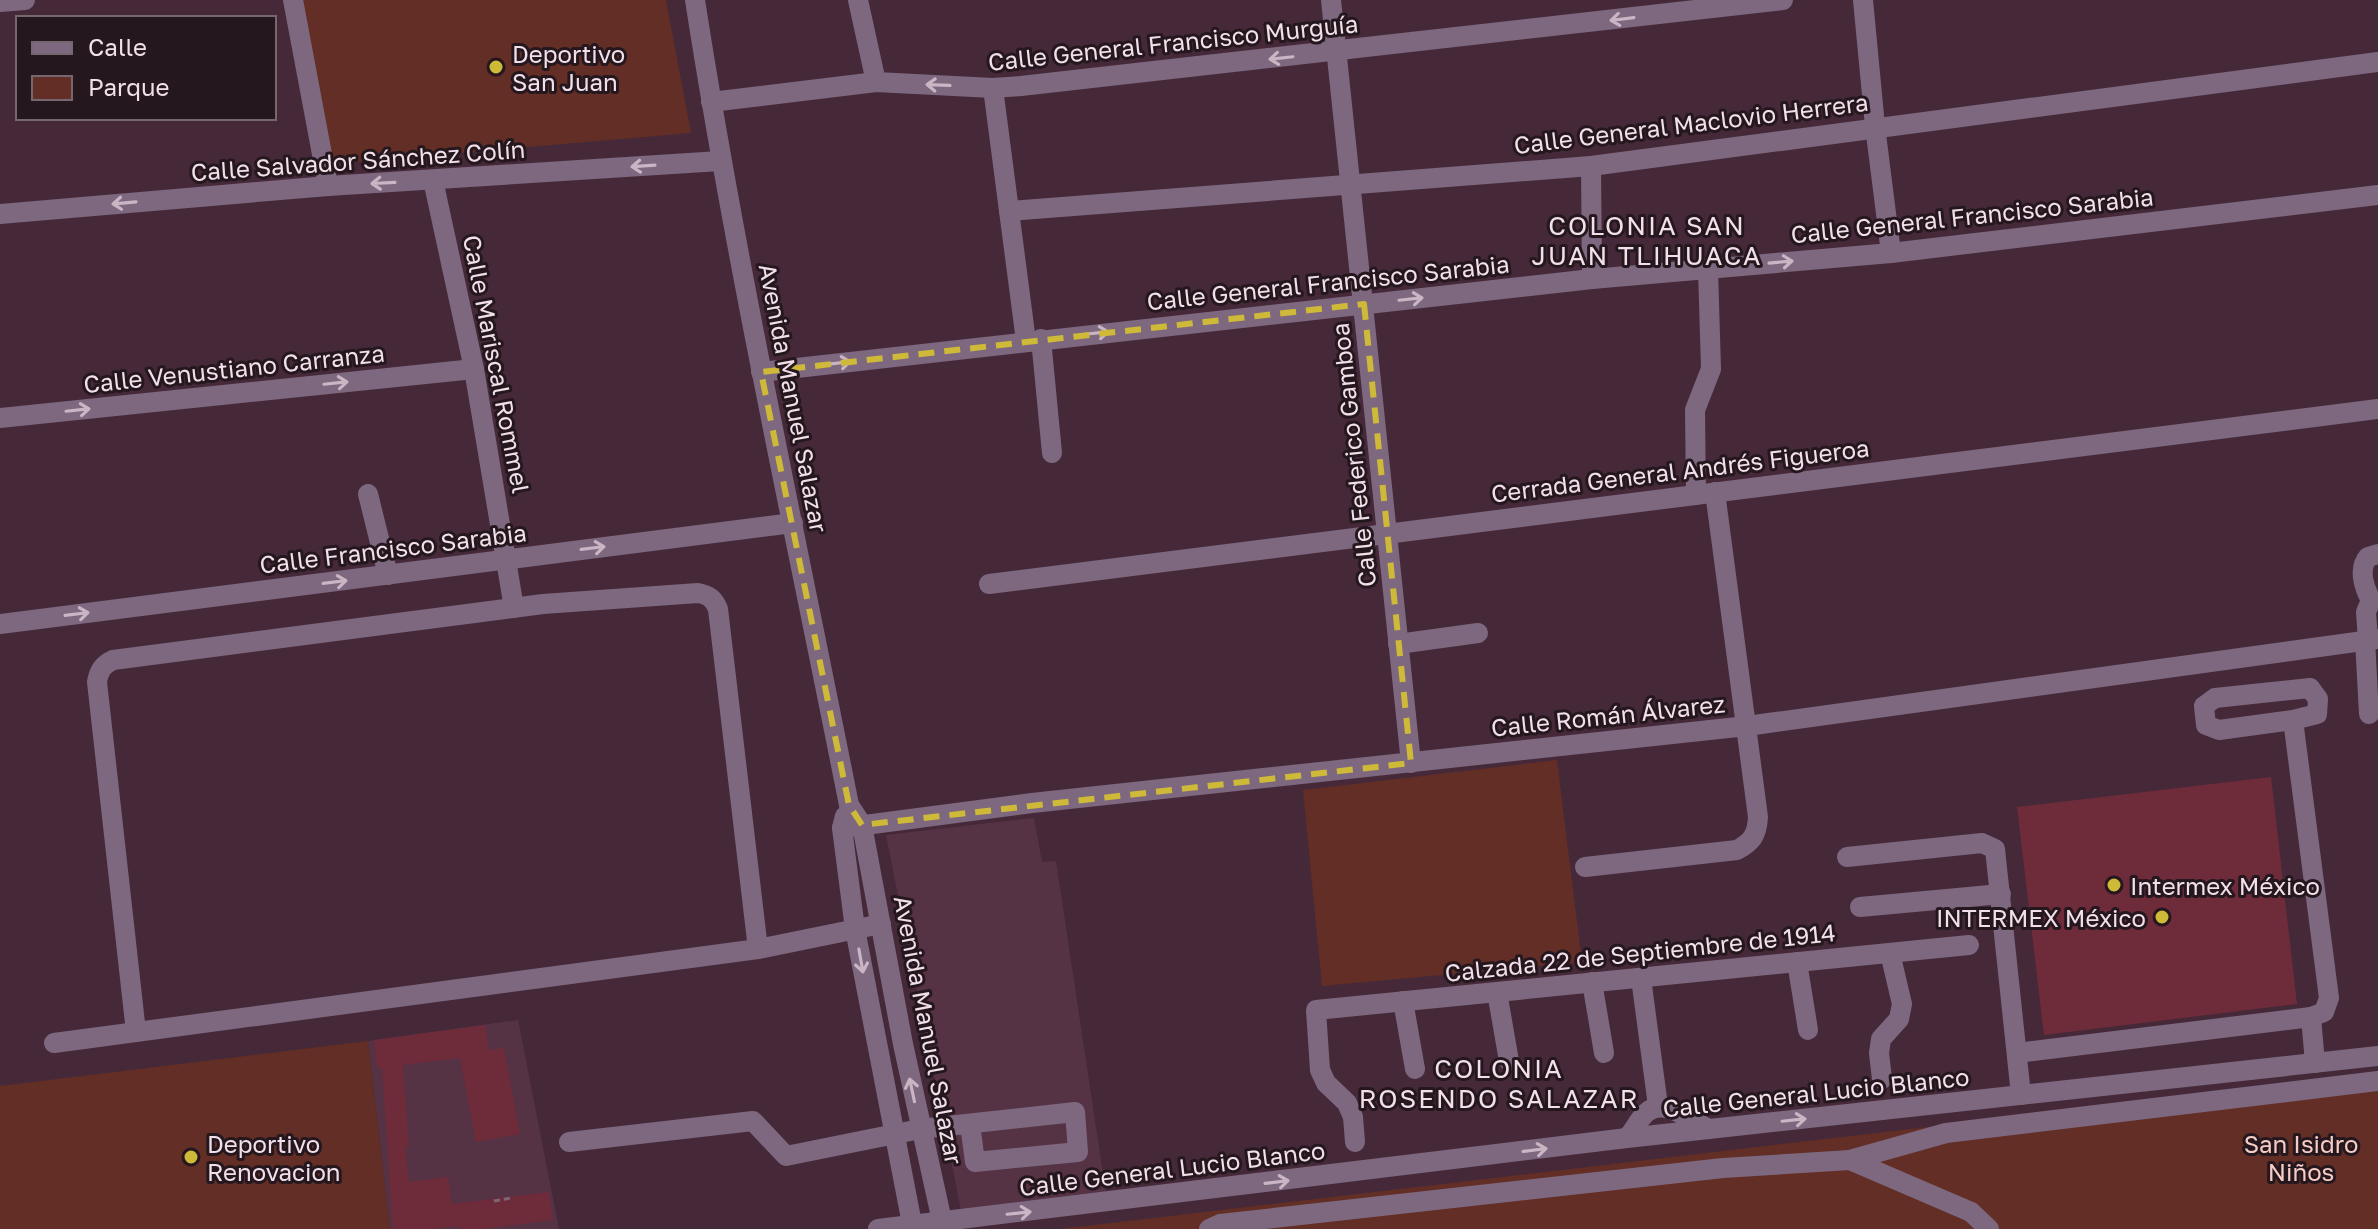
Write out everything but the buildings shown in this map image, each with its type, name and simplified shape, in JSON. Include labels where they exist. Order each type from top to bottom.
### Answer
[{"type":"street","points":[[0,2],[25,0]]},
{"type":"street","points":[[293,0],[328,186]]},
{"type":"street","name":"Avenida Manuel Salazar","points":[[695,0],[720,161],[849,805],[855,929],[912,1227]]},
{"type":"street","points":[[858,0],[876,82]]},
{"type":"street","name":"Calle Federico Gamboa","points":[[1331,0],[1411,763]]},
{"type":"street","name":"Calle General Francisco Murguía","points":[[711,102],[876,82],[993,88],[1783,0]]},
{"type":"street","points":[[1863,0],[1891,253]]},
{"type":"street","name":"Calle General Maclovio Herrera","points":[[1009,211],[1591,166],[1875,126],[2378,62]]},
{"type":"street","points":[[993,88],[1009,211],[1052,453]]},
{"type":"street","name":"Calle Salvador Sánchez Colín","points":[[0,214],[328,186],[720,161]]},
{"type":"street","points":[[1591,166],[1592,279]]},
{"type":"street","name":"Calle Mariscal Rommel","points":[[433,180],[474,369],[514,608]]},
{"type":"street","name":"Calle General Francisco Sarabia","points":[[761,372],[1592,279],[1891,253],[2378,195]]},
{"type":"street","points":[[1585,867],[1737,850],[1750,843],[1757,832],[1758,817],[1747,726],[1705,494],[1695,410],[1711,369],[1708,269]]},
{"type":"street","name":"Calle Venustiano Carranza","points":[[0,418],[474,369]]},
{"type":"street","name":"Cerrada General Andrés Figueroa","points":[[989,584],[2378,409]]},
{"type":"street","points":[[368,494],[388,575]]},
{"type":"street","name":"Calle Francisco Sarabia","points":[[0,624],[793,523]]},
{"type":"street","points":[[2369,714],[2370,640],[2366,619],[2374,601],[2366,592],[2362,570],[2368,557],[2378,554]]},
{"type":"street","points":[[136,1032],[97,682],[98,672],[104,664],[113,660],[514,608],[698,593],[707,595],[718,609],[758,949]]},
{"type":"street","points":[[1398,644],[1478,633]]},
{"type":"street","name":"Calle Román Álvarez","points":[[852,827],[1032,803],[1747,726],[2370,640]]},
{"type":"street","points":[[2310,688],[2318,699],[2317,714],[2293,720],[2219,730],[2206,725],[2203,713],[2204,706],[2215,698],[2310,688]]},
{"type":"street","points":[[2017,1053],[2311,1017],[2324,1012],[2329,998],[2293,720]]},
{"type":"street","name":"Avenida Manuel Salazar","points":[[852,827],[881,924],[920,1129],[945,1225]]},
{"type":"street","points":[[1847,857],[1989,844],[1997,855],[2021,1095]]},
{"type":"street","points":[[1860,907],[2001,894]]},
{"type":"street","points":[[54,1043],[758,949],[881,924]]},
{"type":"street","name":"Calzada 22 de Septiembre de 1914","points":[[1355,1142],[1353,1117],[1347,1103],[1326,1083],[1320,1070],[1316,1010],[1969,945]]},
{"type":"street","points":[[1882,1079],[1881,1039],[1899,1019],[1902,1004],[1890,953]]},
{"type":"street","points":[[1797,962],[1808,1030]]},
{"type":"street","points":[[1641,978],[1658,1106]]},
{"type":"street","points":[[1592,982],[1604,1053]]},
{"type":"street","points":[[1497,992],[1509,1061]]},
{"type":"street","points":[[1403,1001],[1415,1069]]},
{"type":"street","points":[[2311,1017],[2315,1063]]},
{"type":"street","points":[[877,1049],[903,1044]]},
{"type":"street","name":"Calle General Lucio Blanco","points":[[878,1229],[945,1225],[1627,1138],[2378,1056]]},
{"type":"street","points":[[1209,1229],[1220,1224],[1707,1170],[1850,1160],[1946,1133],[2378,1081]]},
{"type":"street","points":[[1627,1138],[1644,1114],[1658,1106],[1669,1108],[1709,1129]]},
{"type":"street","points":[[569,1142],[753,1121],[786,1156],[920,1129],[1075,1112],[1078,1152],[975,1162],[970,1124]]},
{"type":"street","points":[[1850,1160],[1971,1212],[1989,1229]]},
{"type":"path","points":[[494,1201],[511,1198]]},
{"type":"highlighted area","points":[[1364,304],[1411,763],[862,825],[849,805],[761,372]]},
{"type":"shaded area","points":[[1034,818],[1042,862],[1056,861],[1106,1194],[961,1210],[886,835]]},
{"type":"shaded area","points":[[518,1020],[559,1229],[390,1229],[368,1041]]},
{"type":"green space","name":"Deportivo San Juan","points":[[301,0],[666,0],[691,133],[330,164]]},
{"type":"green space","points":[[1557,760],[1582,962],[1322,986],[1303,790]]},
{"type":"green space","name":"Deportivo Renovacion","points":[[368,1041],[390,1229],[0,1229],[0,1086]]},
{"type":"green space","name":"San Isidro Niños","points":[[2378,1074],[2378,1229],[1060,1229]]},
{"type":"place","name":"Deportivo San Juan","points":[[496,67]]},
{"type":"place","name":"Intermex México","points":[[2114,885]]},
{"type":"place","name":"INTERMEX México","points":[[2162,917]]},
{"type":"place","name":"Deportivo Renovacion","points":[[191,1157]]},
{"type":"district","name":"COLONIA SAN JUAN TLIHUACA","points":[[1647,240]]},
{"type":"district","name":"COLONIA ROSENDO SALAZAR","points":[[1499,1083]]}]
